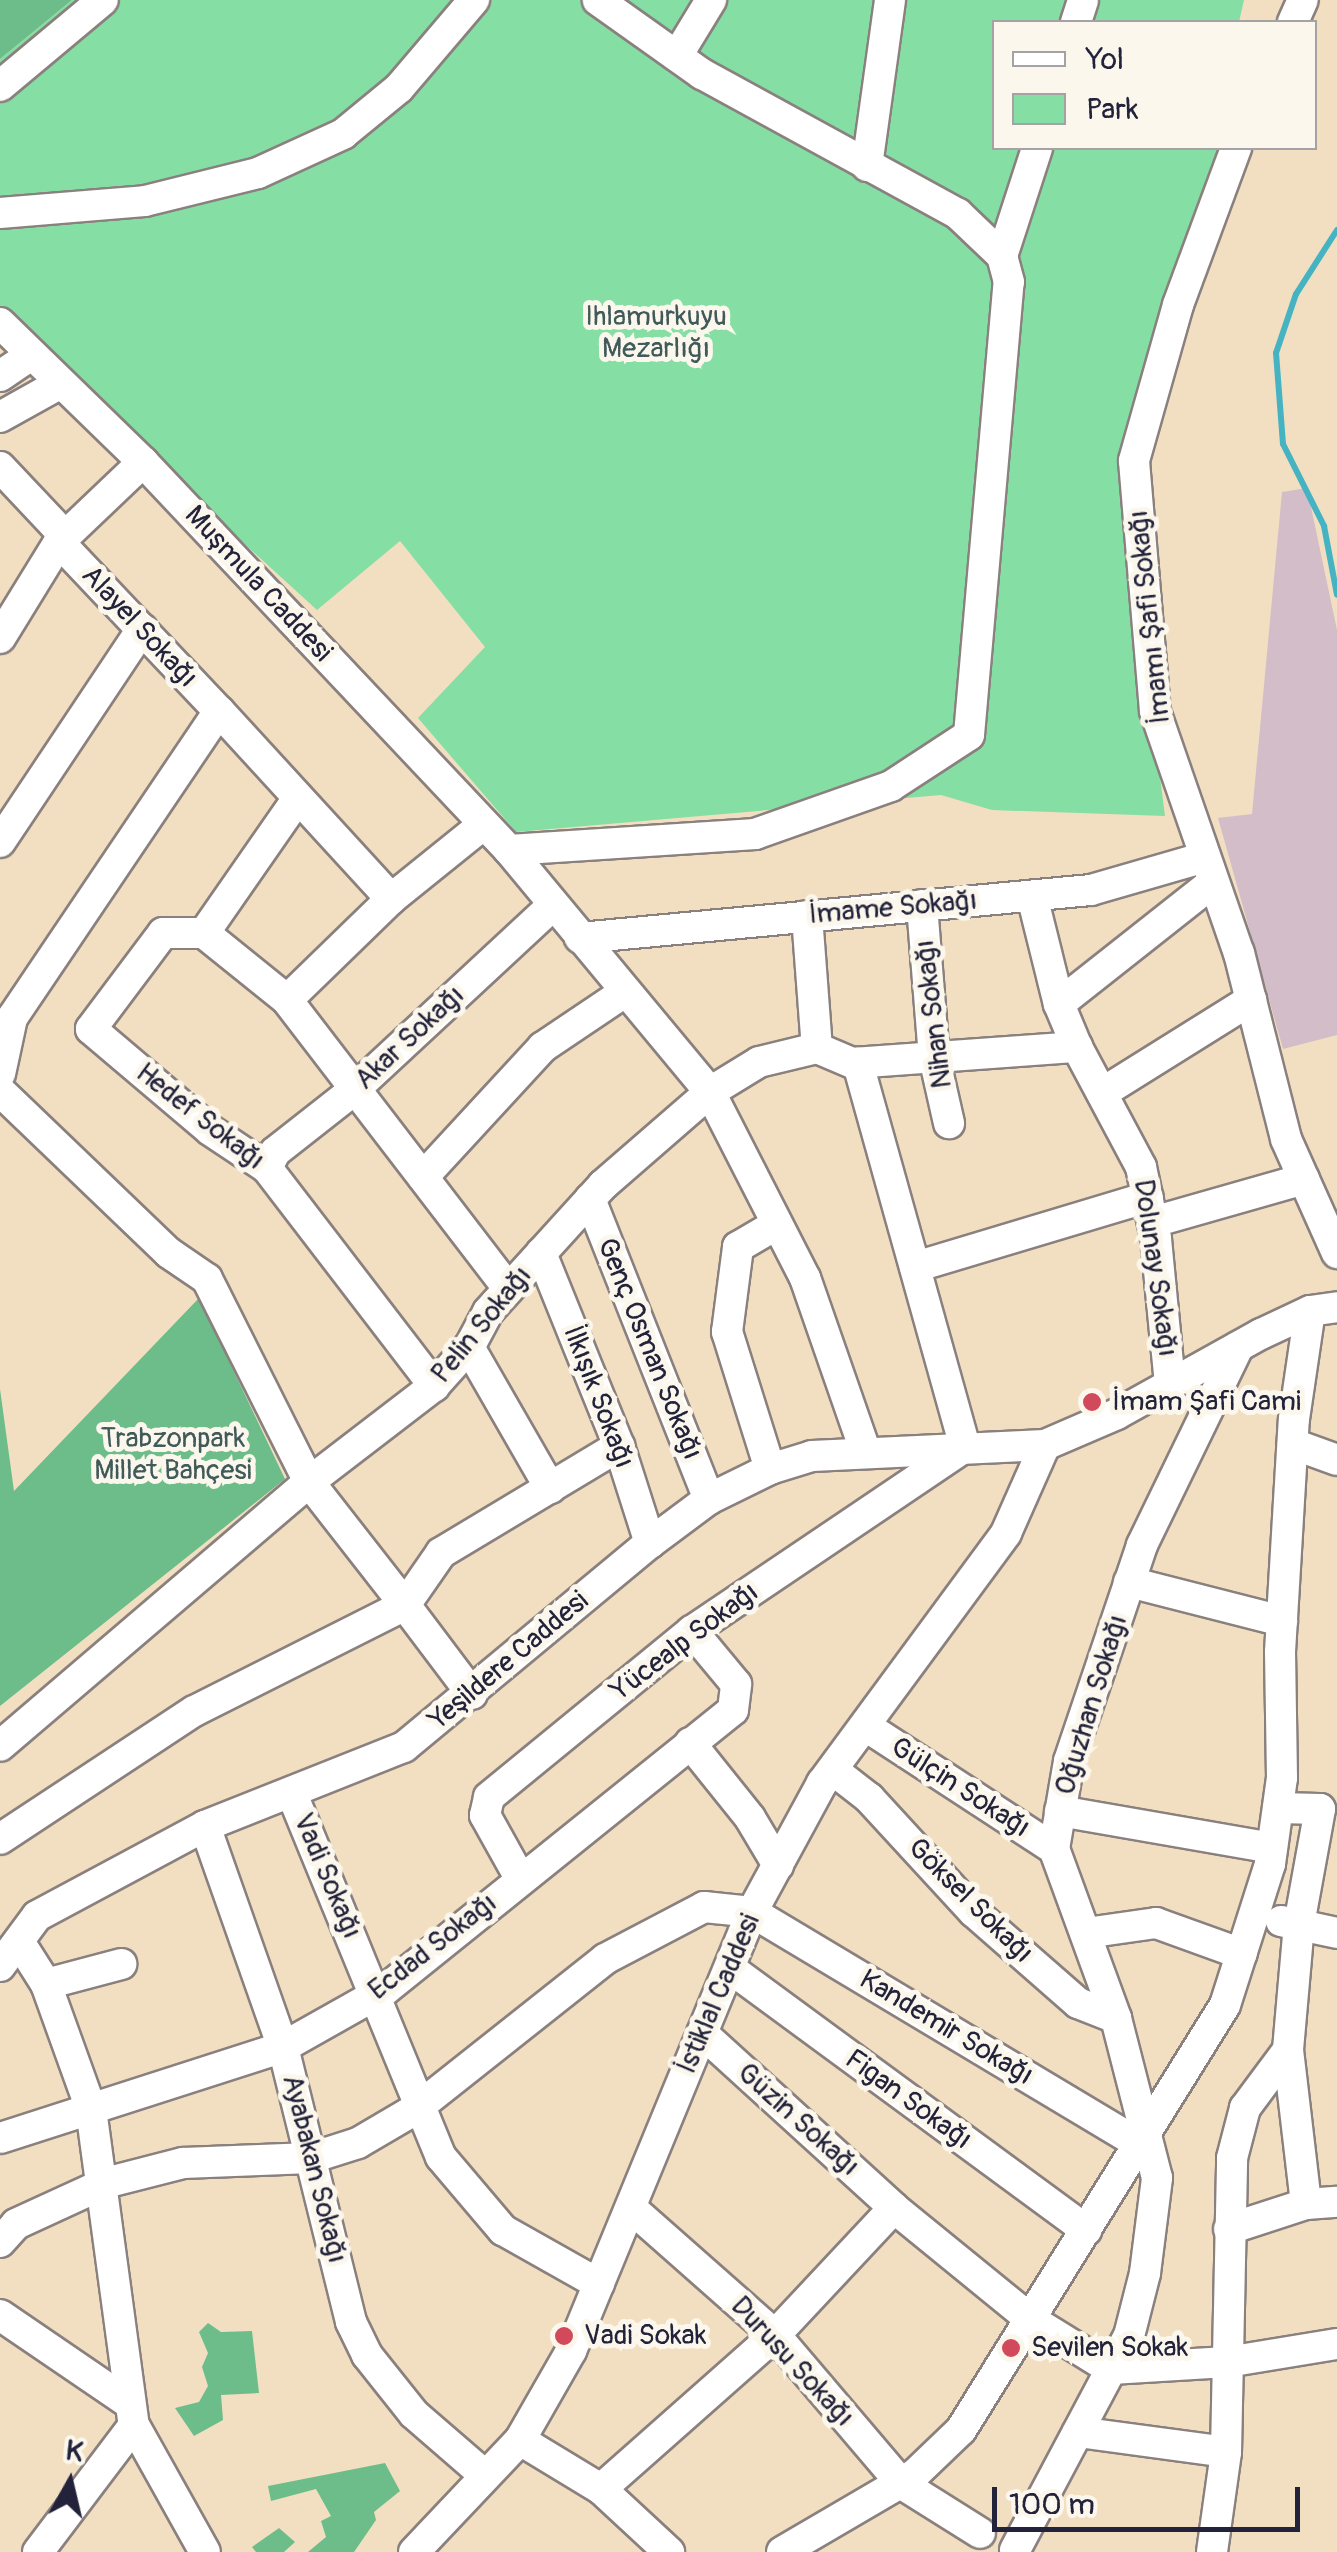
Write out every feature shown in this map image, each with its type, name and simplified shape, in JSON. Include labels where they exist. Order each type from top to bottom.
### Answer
[{"type":"street","points":[[0,86],[102,0]]},
{"type":"street","points":[[0,213],[145,201],[258,173],[342,134],[399,88],[474,0]]},
{"type":"street","points":[[598,0],[677,56],[958,214],[1002,256]]},
{"type":"street","points":[[677,56],[711,0]]},
{"type":"street","points":[[867,166],[890,0]]},
{"type":"street","points":[[510,850],[755,834],[891,786],[969,736],[1008,282],[1002,256],[1035,150]]},
{"type":"street","name":"İmamı Şafi Sokağı","points":[[1235,150],[1178,305],[1134,462],[1154,711],[1251,1000],[1286,1139],[1337,1253]]},
{"type":"street","name":"Muşmula Caddesi","points":[[0,323],[143,462],[510,850]]},
{"type":"street","points":[[0,376],[30,356]]},
{"type":"street","points":[[0,417],[60,384]]},
{"type":"street","points":[[0,638],[62,539],[143,462]]},
{"type":"street","name":"Alayel Sokağı","points":[[0,466],[142,629],[391,899]]},
{"type":"street","points":[[0,842],[142,629]]},
{"type":"street","points":[[0,1074],[12,1018],[219,712]]},
{"type":"street","points":[[298,798],[204,933],[287,1000],[509,1289]]},
{"type":"street","points":[[287,1000],[391,899],[484,824]]},
{"type":"street","points":[[510,850],[710,1092],[774,1226],[804,1278],[866,1452]]},
{"type":"street","points":[[1032,896],[1059,1004],[1207,871]]},
{"type":"street","name":"İmame Sokağı","points":[[580,938],[1091,890],[1207,871]]},
{"type":"street","name":"Akar Sokağı","points":[[267,1168],[275,1152],[356,1089],[554,905]]},
{"type":"street","name":"Nihan Sokağı","points":[[922,905],[934,1057],[949,1123]]},
{"type":"street","points":[[807,916],[817,1048],[858,1063],[1077,1047]]},
{"type":"street","name":"Hedef Sokağı","points":[[204,933],[164,933],[91,1028],[210,1130],[267,1168],[434,1386]]},
{"type":"street","points":[[423,1178],[543,1047],[625,992]]},
{"type":"street","points":[[1102,1094],[1251,1000]]},
{"type":"street","name":"Dolunay Sokağı","points":[[1059,1004],[1077,1047],[1141,1167],[1150,1210],[1170,1384]]},
{"type":"street","name":"Pelin Sokağı","points":[[0,1746],[309,1482],[434,1386],[469,1347],[509,1289],[590,1199],[710,1092],[760,1062],[817,1048]]},
{"type":"street","points":[[858,1063],[965,1447]]},
{"type":"street","points":[[0,1091],[169,1253],[207,1279],[309,1482],[472,1694]]},
{"type":"street","points":[[915,1267],[1150,1210],[1304,1179]]},
{"type":"street","name":"Genç Osman Sokağı","points":[[590,1199],[709,1500]]},
{"type":"street","points":[[770,1470],[727,1332],[738,1247],[774,1226]]},
{"type":"street","name":"İlkışık Sokağı","points":[[541,1254],[619,1446],[650,1543]]},
{"type":"street","points":[[1046,1444],[1238,1347],[1323,1309]]},
{"type":"street","points":[[782,2552],[902,2484],[961,2430],[1226,2006],[1272,1848],[1278,1808],[1282,1622],[1293,1444],[1323,1309]]},
{"type":"street","points":[[469,1347],[550,1488]]},
{"type":"street","name":"Oğuzhan Sokağı","points":[[1054,1849],[1068,1762],[1129,1582],[1238,1347]]},
{"type":"street","name":"Yeşildere Caddesi","points":[[10,1955],[37,1916],[205,1826],[404,1747],[650,1543],[709,1500],[770,1470],[812,1456],[1046,1444]]},
{"type":"street","name":"İstiklal Caddesi","points":[[414,2552],[482,2473],[520,2440],[572,2351],[752,1912],[833,1770],[1006,1533],[1046,1444]]},
{"type":"street","points":[[1293,1444],[1333,1452]]},
{"type":"street","points":[[0,1839],[194,1711],[406,1604],[441,1554],[619,1446]]},
{"type":"street","name":"Yücealp Sokağı","points":[[520,1878],[485,1814],[489,1797],[692,1631],[965,1447]]},
{"type":"street","points":[[1129,1582],[1282,1622]]},
{"type":"street","name":"Ecdad Sokağı","points":[[0,2138],[282,2047],[377,1994],[733,1710],[736,1684],[692,1631]]},
{"type":"street","name":"Gülçin Sokağı","points":[[867,1727],[1054,1849]]},
{"type":"street","points":[[690,1743],[750,1818],[778,1865]]},
{"type":"street","name":"Göksel Sokağı","points":[[833,1770],[869,1798],[974,1912],[1078,2004],[1116,2018]]},
{"type":"street","name":"Vadi Sokağı","points":[[292,1794],[377,1994],[416,2108],[440,2157],[504,2230],[599,2284]]},
{"type":"street","points":[[1278,1808],[1328,1809],[1299,1924],[1288,2050],[1306,2204]]},
{"type":"street","points":[[1060,1811],[1272,1848]]},
{"type":"street","name":"Ayabakan Sokağı","points":[[205,1826],[282,2047],[350,2322],[367,2355],[414,2414],[482,2473]]},
{"type":"street","points":[[1017,2551],[1129,2336],[1146,2272],[1156,2178],[1142,2139],[1116,2018],[1054,1849]]},
{"type":"street","points":[[0,2242],[16,2224],[105,2183],[183,2163],[310,2158],[358,2143],[416,2108],[605,1959],[704,1906],[752,1912]]},
{"type":"street","name":"Kandemir Sokağı","points":[[752,1912],[1142,2139]]},
{"type":"street","points":[[1254,1916],[1337,1933]]},
{"type":"street","points":[[1086,1932],[1156,1924],[1242,1954]]},
{"type":"street","points":[[10,1955],[46,1984],[91,2109],[105,2183],[132,2414],[205,2552]]},
{"type":"street","points":[[46,1984],[120,1964]]},
{"type":"street","name":"Figan Sokağı","points":[[730,1969],[1086,2230]]},
{"type":"street","name":"Güzin Sokağı","points":[[702,2033],[894,2208],[1030,2319],[1111,2369]]},
{"type":"street","points":[[1212,2552],[1226,2452],[1232,2158],[1245,2108],[1288,2050]]},
{"type":"street","points":[[1229,2228],[1306,2204],[1337,2202]]},
{"type":"street","name":"Durusu Sokağı","points":[[631,2208],[774,2335],[902,2484],[970,2542],[1017,2551]]},
{"type":"street","points":[[600,2489],[774,2335],[894,2208]]},
{"type":"street","points":[[0,2315],[132,2414]]},
{"type":"street","points":[[1111,2369],[1227,2362],[1337,2344]]},
{"type":"street","points":[[38,2552],[132,2414]]},
{"type":"street","points":[[1078,2432],[1226,2452]]},
{"type":"street","points":[[520,2440],[600,2489],[669,2552]]},
{"type":"shaded area","points":[[1307,488],[1337,630],[1337,1035],[1283,1049],[1218,818],[1252,814],[1282,492]]},
{"type":"green space","points":[[0,0],[72,0],[0,59]]},
{"type":"green space","name":"Ihlamurkuyu Mezarlığı","points":[[72,0],[1244,0],[1239,20],[992,20],[992,150],[1230,150],[1147,355],[1138,606],[1165,816],[992,810],[941,795],[516,832],[418,718],[485,647],[400,541],[317,610],[0,321],[0,59]]},
{"type":"green space","name":"Trabzonpark Millet Bahçesi","points":[[199,1298],[285,1479],[0,1706],[0,1389],[14,1491]]},
{"type":"green space","points":[[208,2323],[221,2332],[252,2331],[259,2393],[221,2395],[223,2420],[194,2436],[175,2408],[199,2402],[208,2386],[202,2367],[208,2353],[199,2332]]},
{"type":"green space","points":[[385,2463],[400,2491],[374,2512],[376,2520],[354,2552],[308,2552],[326,2537],[321,2521],[331,2516],[316,2489],[271,2501],[268,2486]]},
{"type":"green space","points":[[279,2528],[295,2542],[284,2552],[256,2552],[252,2547]]},
{"type":"waterway","points":[[1337,230],[1296,294],[1276,353],[1283,444],[1324,526],[1337,595]]},
{"type":"place","name":"İmam Şafi Cami","points":[[1092,1402]]},
{"type":"place","name":"Vadi Sokak","points":[[564,2336]]},
{"type":"place","name":"Sevilen Sokak","points":[[1011,2348]]}]
